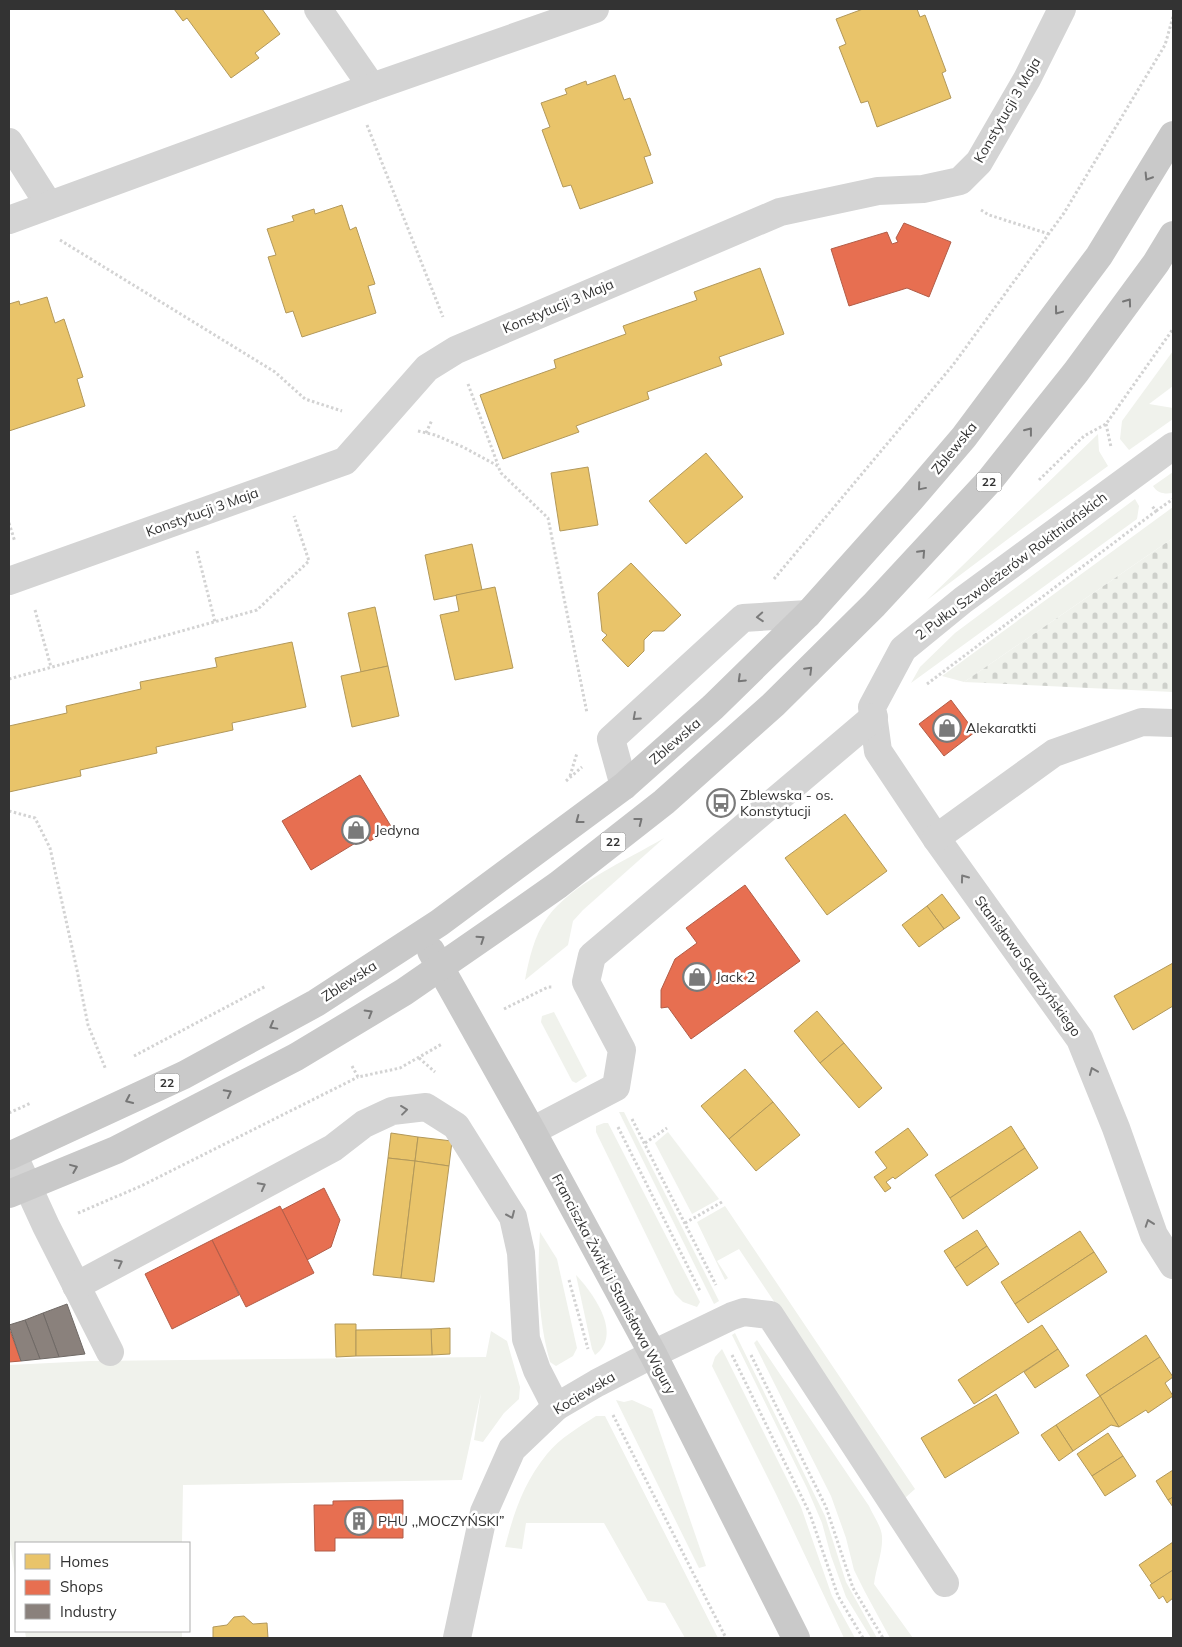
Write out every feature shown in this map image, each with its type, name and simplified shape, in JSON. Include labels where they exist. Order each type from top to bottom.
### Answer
[{"type":"main road","name":"Zblewska","points":[[11,1155],[193,1070],[316,1003],[421,935],[495,883],[624,786],[713,707],[808,614],[912,499],[964,437],[1099,256],[1173,135]]},
{"type":"main road","name":"22","points":[[19,1190],[116,1150],[262,1075],[396,996],[441,967],[558,885],[664,802],[774,704],[874,605],[990,480],[1076,372],[1156,263],[1173,235]]},
{"type":"main road","name":"Franciszka Żwirki i Stanisława Wigury","points":[[421,935],[441,967],[532,1131],[653,1354],[796,1638]]},
{"type":"street","points":[[318,9],[363,90]]},
{"type":"street","points":[[14,218],[363,90],[594,9]]},
{"type":"street","name":"Konstytucji 3 Maja","points":[[9,581],[345,461],[428,368],[456,350],[780,212],[878,191],[923,189],[960,180],[979,162],[1027,79],[1062,9]]},
{"type":"street","points":[[9,142],[49,205]]},
{"type":"street","name":"2 Pułku Szwoleżerów Rokitniańskich","points":[[873,712],[903,649],[963,600],[1173,446]]},
{"type":"street","points":[[624,786],[612,739],[619,732],[743,618],[808,614]]},
{"type":"street","points":[[532,1131],[609,1091],[622,1050],[586,982],[592,956],[873,712]]},
{"type":"street","name":"Stanisława Skarżyńskiego","points":[[873,712],[878,751],[936,838],[1080,1039],[1116,1128],[1154,1235],[1173,1265]]},
{"type":"street","points":[[936,838],[1054,754],[1142,722],[1173,723]]},
{"type":"street","points":[[76,1286],[333,1148],[364,1124],[392,1111],[426,1107],[456,1126],[513,1217],[521,1253],[526,1339],[537,1370],[556,1407]]},
{"type":"street","points":[[11,1155],[19,1190],[46,1226],[110,1352]]},
{"type":"street","name":"Kociewska","points":[[457,1638],[484,1512],[512,1449],[556,1407],[653,1354],[744,1312],[770,1315],[945,1583]]},
{"type":"path","points":[[772,582],[953,365],[1064,213],[1165,44],[1173,17]]},
{"type":"path","points":[[363,90],[498,466],[501,472],[548,518],[587,718]]},
{"type":"path","points":[[981,209],[989,215],[1049,234]]},
{"type":"path","points":[[14,218],[275,372],[305,399],[379,422],[435,435],[463,447],[498,466]]},
{"type":"path","points":[[1035,484],[1084,436],[1106,424],[1173,329]]},
{"type":"path","points":[[1106,424],[1111,446],[1115,452]]},
{"type":"path","points":[[9,679],[257,610],[309,561],[282,483]]},
{"type":"path","points":[[1148,499],[1156,511]]},
{"type":"path","points":[[923,687],[1173,499]]},
{"type":"path","points":[[200,560],[215,622]]},
{"type":"path","points":[[33,604],[51,667]]},
{"type":"path","points":[[562,784],[570,778]]},
{"type":"path","points":[[9,811],[35,818],[50,848],[88,1025],[106,1070],[97,1074]]},
{"type":"path","points":[[551,978],[548,987],[552,995]]},
{"type":"path","points":[[132,1057],[272,983]]},
{"type":"path","points":[[419,1058],[439,1076]]},
{"type":"path","points":[[46,1226],[141,1186],[358,1077]]},
{"type":"path","points":[[609,1091],[645,1144],[685,1223],[724,1320],[810,1514],[838,1596],[863,1638]]},
{"type":"path","points":[[609,1091],[724,1320],[826,1507],[853,1588],[883,1638]]},
{"type":"path","points":[[9,1113],[35,1102]]},
{"type":"path","points":[[645,1144],[667,1128]]},
{"type":"path","points":[[685,1223],[722,1202]]},
{"type":"path","points":[[568,1273],[597,1383],[726,1638]]},
{"type":"green space","points":[[1173,351],[1173,386],[1149,404],[1173,408],[1173,419],[1129,450],[1120,439],[1122,421]]},
{"type":"green space","points":[[1098,434],[1099,451],[1108,466],[927,600]]},
{"type":"green space","points":[[1173,472],[1173,493],[1157,491],[1153,486]]},
{"type":"green space","points":[[1135,499],[1139,506],[1137,519],[911,683],[920,667],[955,633]]},
{"type":"green space","points":[[1173,507],[1173,538],[964,682],[942,676]]},
{"type":"green space","points":[[1173,538],[1173,692],[964,682]]},
{"type":"green space","points":[[664,838],[583,910],[573,921],[568,945],[525,980],[535,940],[542,925],[557,906],[585,884]]},
{"type":"green space","points":[[554,1012],[587,1076],[576,1083],[572,1081],[541,1022],[542,1016]]},
{"type":"green space","points":[[619,1112],[624,1112],[719,1301],[714,1304]]},
{"type":"green space","points":[[608,1123],[700,1302],[697,1307],[683,1302],[675,1294],[596,1132],[596,1126]]},
{"type":"green space","points":[[668,1132],[719,1199],[692,1214],[655,1143]]},
{"type":"green space","points":[[725,1206],[915,1489],[905,1498],[739,1249],[717,1261],[728,1278],[725,1280],[697,1222]]},
{"type":"green space","points":[[540,1232],[557,1259],[577,1348],[573,1356],[556,1366],[550,1362],[541,1314],[539,1281]]},
{"type":"green space","points":[[576,1275],[597,1303],[606,1326],[606,1337],[603,1347],[595,1355],[592,1349]]},
{"type":"green space","points":[[491,1331],[507,1341],[520,1387],[519,1399],[504,1413],[483,1442],[474,1440],[481,1393],[462,1480],[183,1485],[182,1542],[15,1542],[15,1575],[9,1538],[9,1365],[90,1361],[486,1357]]},
{"type":"green space","points":[[735,1333],[825,1516],[846,1582],[877,1638],[871,1638],[846,1597],[831,1556],[822,1523],[807,1488],[732,1335]]},
{"type":"green space","points":[[757,1340],[869,1506],[879,1524],[882,1536],[881,1548],[874,1584],[913,1638],[890,1638],[865,1592],[854,1570],[846,1538],[831,1496],[754,1343]]},
{"type":"green space","points":[[722,1349],[801,1507],[832,1596],[855,1638],[844,1638],[776,1494],[712,1366],[715,1357]]},
{"type":"green space","points":[[616,1400],[624,1402],[632,1400],[652,1409],[706,1566],[699,1568]]},
{"type":"green space","points":[[596,1416],[605,1416],[718,1638],[685,1638],[665,1603],[648,1601],[604,1523],[526,1523],[522,1549],[505,1547],[521,1498],[532,1475],[547,1454],[558,1443]]},
{"type":"green space","points":[[25,1632],[182,1632],[182,1638],[26,1638]]},
{"type":"building: Homes","points":[[174,9],[262,9],[280,34],[255,53],[259,58],[231,78],[187,18],[183,21]]},
{"type":"building: Homes","points":[[863,9],[917,9],[920,17],[925,15],[946,71],[942,73],[951,98],[877,127],[868,101],[861,103],[839,47],[846,44],[836,19]]},
{"type":"building: Homes","points":[[615,75],[624,100],[630,98],[651,155],[644,157],[653,183],[580,209],[571,185],[563,187],[542,130],[550,127],[541,103],[567,94],[565,89],[586,81],[587,85]]},
{"type":"building: Homes","points":[[342,205],[350,230],[356,227],[375,284],[368,286],[376,313],[302,337],[293,311],[286,313],[268,257],[276,255],[267,229],[294,221],[292,216],[314,209],[315,214]]},
{"type":"building: Homes","points":[[760,268],[784,334],[719,357],[722,365],[647,392],[649,399],[576,426],[579,432],[503,459],[480,395],[556,368],[554,360],[626,334],[623,326],[697,300],[694,292]]},
{"type":"building: Homes","points":[[47,297],[55,323],[64,319],[83,377],[77,379],[85,406],[9,431],[9,304],[19,301],[20,305]]},
{"type":"building: Homes","points":[[706,453],[743,497],[686,544],[649,501]]},
{"type":"building: Homes","points":[[588,467],[598,525],[560,531],[551,473]]},
{"type":"building: Homes","points":[[472,544],[482,590],[434,600],[425,555]]},
{"type":"building: Homes","points":[[631,563],[681,615],[664,631],[653,631],[644,640],[644,651],[628,667],[602,640],[607,635],[602,631],[598,593]]},
{"type":"building: Homes","points":[[495,587],[513,668],[455,680],[440,615],[459,611],[456,595]]},
{"type":"building: Homes","points":[[375,607],[388,666],[361,672],[348,613]]},
{"type":"building: Homes","points":[[292,642],[306,707],[232,723],[233,730],[156,747],[157,753],[80,770],[81,776],[9,792],[9,726],[67,713],[66,706],[141,689],[140,682],[217,667],[215,658]]},
{"type":"building: Homes","points":[[388,666],[399,716],[352,727],[341,676]]},
{"type":"building: Homes","points":[[845,814],[887,871],[827,915],[785,858]]},
{"type":"building: Homes","points":[[942,894],[960,918],[944,929],[927,906]]},
{"type":"building: Homes","points":[[927,906],[944,929],[919,947],[902,925]]},
{"type":"building: Homes","points":[[1173,963],[1173,1006],[1133,1030],[1114,996]]},
{"type":"building: Homes","points":[[817,1011],[844,1043],[820,1063],[794,1031]]},
{"type":"building: Homes","points":[[844,1043],[882,1088],[859,1108],[820,1063]]},
{"type":"building: Homes","points":[[745,1069],[773,1102],[729,1139],[701,1106]]},
{"type":"building: Homes","points":[[773,1102],[800,1135],[756,1171],[729,1139]]},
{"type":"building: Homes","points":[[1011,1126],[1025,1148],[950,1198],[935,1175]]},
{"type":"building: Homes","points":[[908,1128],[928,1155],[895,1179],[893,1177],[886,1182],[891,1188],[885,1192],[874,1177],[887,1168],[875,1152]]},
{"type":"building: Homes","points":[[391,1133],[418,1137],[415,1161],[388,1158]]},
{"type":"building: Homes","points":[[418,1137],[452,1141],[449,1166],[415,1161]]},
{"type":"building: Homes","points":[[1025,1148],[1038,1168],[963,1219],[950,1198]]},
{"type":"building: Homes","points":[[388,1158],[415,1161],[401,1278],[373,1275]]},
{"type":"building: Homes","points":[[415,1161],[449,1166],[434,1282],[401,1278]]},
{"type":"building: Homes","points":[[977,1230],[987,1246],[955,1268],[944,1251]]},
{"type":"building: Homes","points":[[1080,1231],[1094,1252],[1015,1304],[1001,1282]]},
{"type":"building: Homes","points":[[987,1246],[999,1264],[967,1286],[955,1268]]},
{"type":"building: Homes","points":[[1094,1252],[1107,1272],[1028,1323],[1015,1304]]},
{"type":"building: Homes","points":[[335,1324],[356,1324],[356,1356],[336,1357]]},
{"type":"building: Homes","points":[[1042,1325],[1058,1349],[974,1404],[958,1380]]},
{"type":"building: Homes","points":[[450,1328],[450,1354],[432,1355],[431,1329]]},
{"type":"building: Homes","points":[[431,1329],[432,1355],[356,1356],[356,1330]]},
{"type":"building: Homes","points":[[1146,1335],[1160,1357],[1100,1396],[1086,1375]]},
{"type":"building: Homes","points":[[1058,1349],[1069,1366],[1035,1388],[1024,1372]]},
{"type":"building: Homes","points":[[1160,1357],[1173,1377],[1165,1383],[1173,1396],[1148,1413],[1146,1410],[1119,1427],[1100,1396]]},
{"type":"building: Homes","points":[[996,1394],[1019,1433],[945,1478],[921,1438]]},
{"type":"building: Homes","points":[[1100,1396],[1119,1427],[1111,1425],[1073,1451],[1056,1425]]},
{"type":"building: Homes","points":[[1056,1425],[1073,1451],[1059,1461],[1041,1435]]},
{"type":"building: Homes","points":[[1108,1433],[1123,1456],[1092,1476],[1077,1454]]},
{"type":"building: Homes","points":[[1123,1456],[1136,1476],[1105,1496],[1092,1476]]},
{"type":"building: Homes","points":[[1173,1470],[1173,1497],[1168,1500],[1156,1481]]},
{"type":"building: Homes","points":[[1173,1497],[1173,1507],[1168,1500]]},
{"type":"building: Homes","points":[[1173,1542],[1173,1570],[1152,1584],[1139,1565]]},
{"type":"building: Homes","points":[[1173,1570],[1173,1598],[1167,1603],[1163,1596],[1159,1599],[1150,1585]]},
{"type":"building: Homes","points":[[244,1616],[253,1624],[267,1623],[268,1638],[213,1638],[213,1627],[227,1625],[234,1617]]},
{"type":"building: Shops","points":[[904,223],[951,242],[929,297],[907,288],[849,306],[831,249],[887,232],[892,244],[898,242],[896,238]]},
{"type":"building: Shops","name":"Alekaratkti","points":[[951,700],[975,732],[944,756],[919,724]]},
{"type":"building: Shops","points":[[360,775],[392,828],[370,841],[367,836],[311,870],[282,821]]},
{"type":"building: Shops","points":[[745,885],[800,961],[691,1039],[668,1007],[661,1008],[661,990],[675,959],[697,943],[686,928]]},
{"type":"building: Shops","points":[[324,1188],[340,1220],[331,1247],[307,1260],[282,1210]]},
{"type":"building: Shops","points":[[280,1206],[314,1273],[246,1307],[212,1240]]},
{"type":"building: Shops","points":[[212,1240],[239,1295],[172,1329],[145,1274]]},
{"type":"building: Shops","points":[[9,1328],[21,1361],[9,1362]]},
{"type":"building: Shops","name":"PHU ,,MOCZYŃSKI”","points":[[403,1500],[403,1538],[335,1538],[335,1551],[315,1551],[314,1505],[333,1505],[333,1501]]},
{"type":"building: Industry","points":[[67,1304],[85,1354],[59,1357],[43,1313]]},
{"type":"building: Industry","points":[[43,1313],[59,1357],[40,1359],[25,1320]]},
{"type":"building: Industry","points":[[25,1320],[40,1359],[21,1361],[9,1325]]},
{"type":"place","name":"Alekaratkti","points":[[947,728]]},
{"type":"place","name":"Zblewska - os. Konstytucji","points":[[721,803]]},
{"type":"place","name":"Jedyna","points":[[356,830]]},
{"type":"place","name":"Jack 2","points":[[697,977]]},
{"type":"place","name":"PHU ,,MOCZYŃSKI”","points":[[359,1521]]}]
